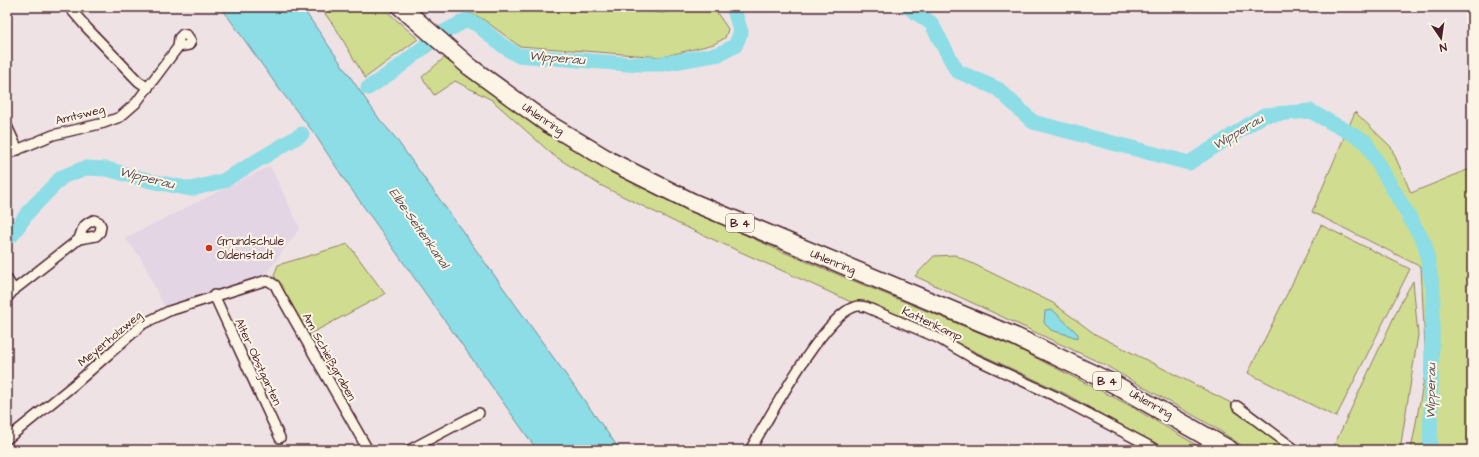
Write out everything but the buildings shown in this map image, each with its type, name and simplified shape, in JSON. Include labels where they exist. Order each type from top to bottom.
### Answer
[{"type":"highway","name":"Uhlenring","points":[[401,7],[450,51],[547,123],[612,162],[692,202],[1016,337],[1114,384],[1230,450]]},
{"type":"street","points":[[69,7],[97,39],[138,81],[148,88]]},
{"type":"street","name":"Amtsweg","points":[[7,154],[66,130],[104,123],[120,116],[136,103],[178,47]]},
{"type":"street","points":[[7,126],[18,150]]},
{"type":"street","points":[[7,298],[14,290],[79,239]]},
{"type":"street","points":[[7,279],[14,290]]},
{"type":"street","name":"Meyerholzweg","points":[[7,439],[75,384],[143,324],[169,311],[214,295],[267,280]]},
{"type":"street","name":"Am Schießgraben","points":[[267,280],[275,285],[368,450]]},
{"type":"street","name":"Alter Obstgarten","points":[[214,295],[280,438]]},
{"type":"street","name":"Kattenkamp","points":[[750,450],[807,355],[838,318],[848,310],[858,306],[866,307],[938,338],[971,357],[1056,397],[1157,450]]},
{"type":"street","points":[[1237,406],[1296,450]]},
{"type":"street","points":[[409,450],[479,413]]},
{"type":"shaded area","name":"Grundschule Oldenstadt","points":[[270,166],[300,228],[265,275],[166,310],[141,258],[125,238]]},
{"type":"green space","points":[[320,7],[382,7],[418,39],[365,78],[337,30]]},
{"type":"green space","points":[[465,7],[618,7],[663,13],[675,7],[713,7],[728,29],[725,38],[714,44],[662,57],[519,46],[483,19],[467,12]]},
{"type":"green space","points":[[444,58],[501,100],[648,190],[778,250],[1012,346],[1125,403],[1205,450],[1164,450],[1066,394],[920,326],[849,301],[679,224],[600,185],[553,155],[492,100],[455,81],[434,95],[422,77]]},
{"type":"green space","points":[[1355,112],[1391,147],[1411,193],[1472,168],[1472,450],[1411,450],[1426,368],[1421,267],[1312,212]]},
{"type":"green space","points":[[1321,225],[1410,269],[1336,417],[1248,373]]},
{"type":"green space","points":[[348,244],[385,294],[308,335],[274,275],[278,265]]},
{"type":"green space","points":[[955,255],[1053,303],[1095,334],[1237,406],[1291,450],[1248,450],[1214,427],[1103,364],[915,276],[934,256]]},
{"type":"green space","points":[[1413,281],[1418,335],[1400,450],[1332,450],[1400,304]]},
{"type":"water","name":"Elbe-Seitenkanal","points":[[221,7],[302,7],[380,120],[394,136],[620,450],[537,450],[344,179],[314,133],[280,90]]},
{"type":"water","points":[[1053,310],[1078,334],[1078,338],[1051,330],[1044,323],[1045,311]]},
{"type":"waterway","name":"Wipperau","points":[[368,88],[395,70],[442,33],[467,20],[478,25],[499,43],[517,55],[627,64],[662,64],[719,54],[735,46],[741,32],[733,7]]},
{"type":"waterway","name":"Wipperau","points":[[908,7],[931,23],[957,71],[998,89],[1033,122],[1189,163],[1264,115],[1310,111],[1365,141],[1425,244],[1433,290],[1430,450]]},
{"type":"waterway","name":"Wipperau","points":[[7,237],[12,235],[29,211],[62,177],[85,168],[107,169],[151,181],[191,189],[223,181],[302,134]]},
{"type":"place","name":"Grundschule Oldenstadt","points":[[209,248]]}]
